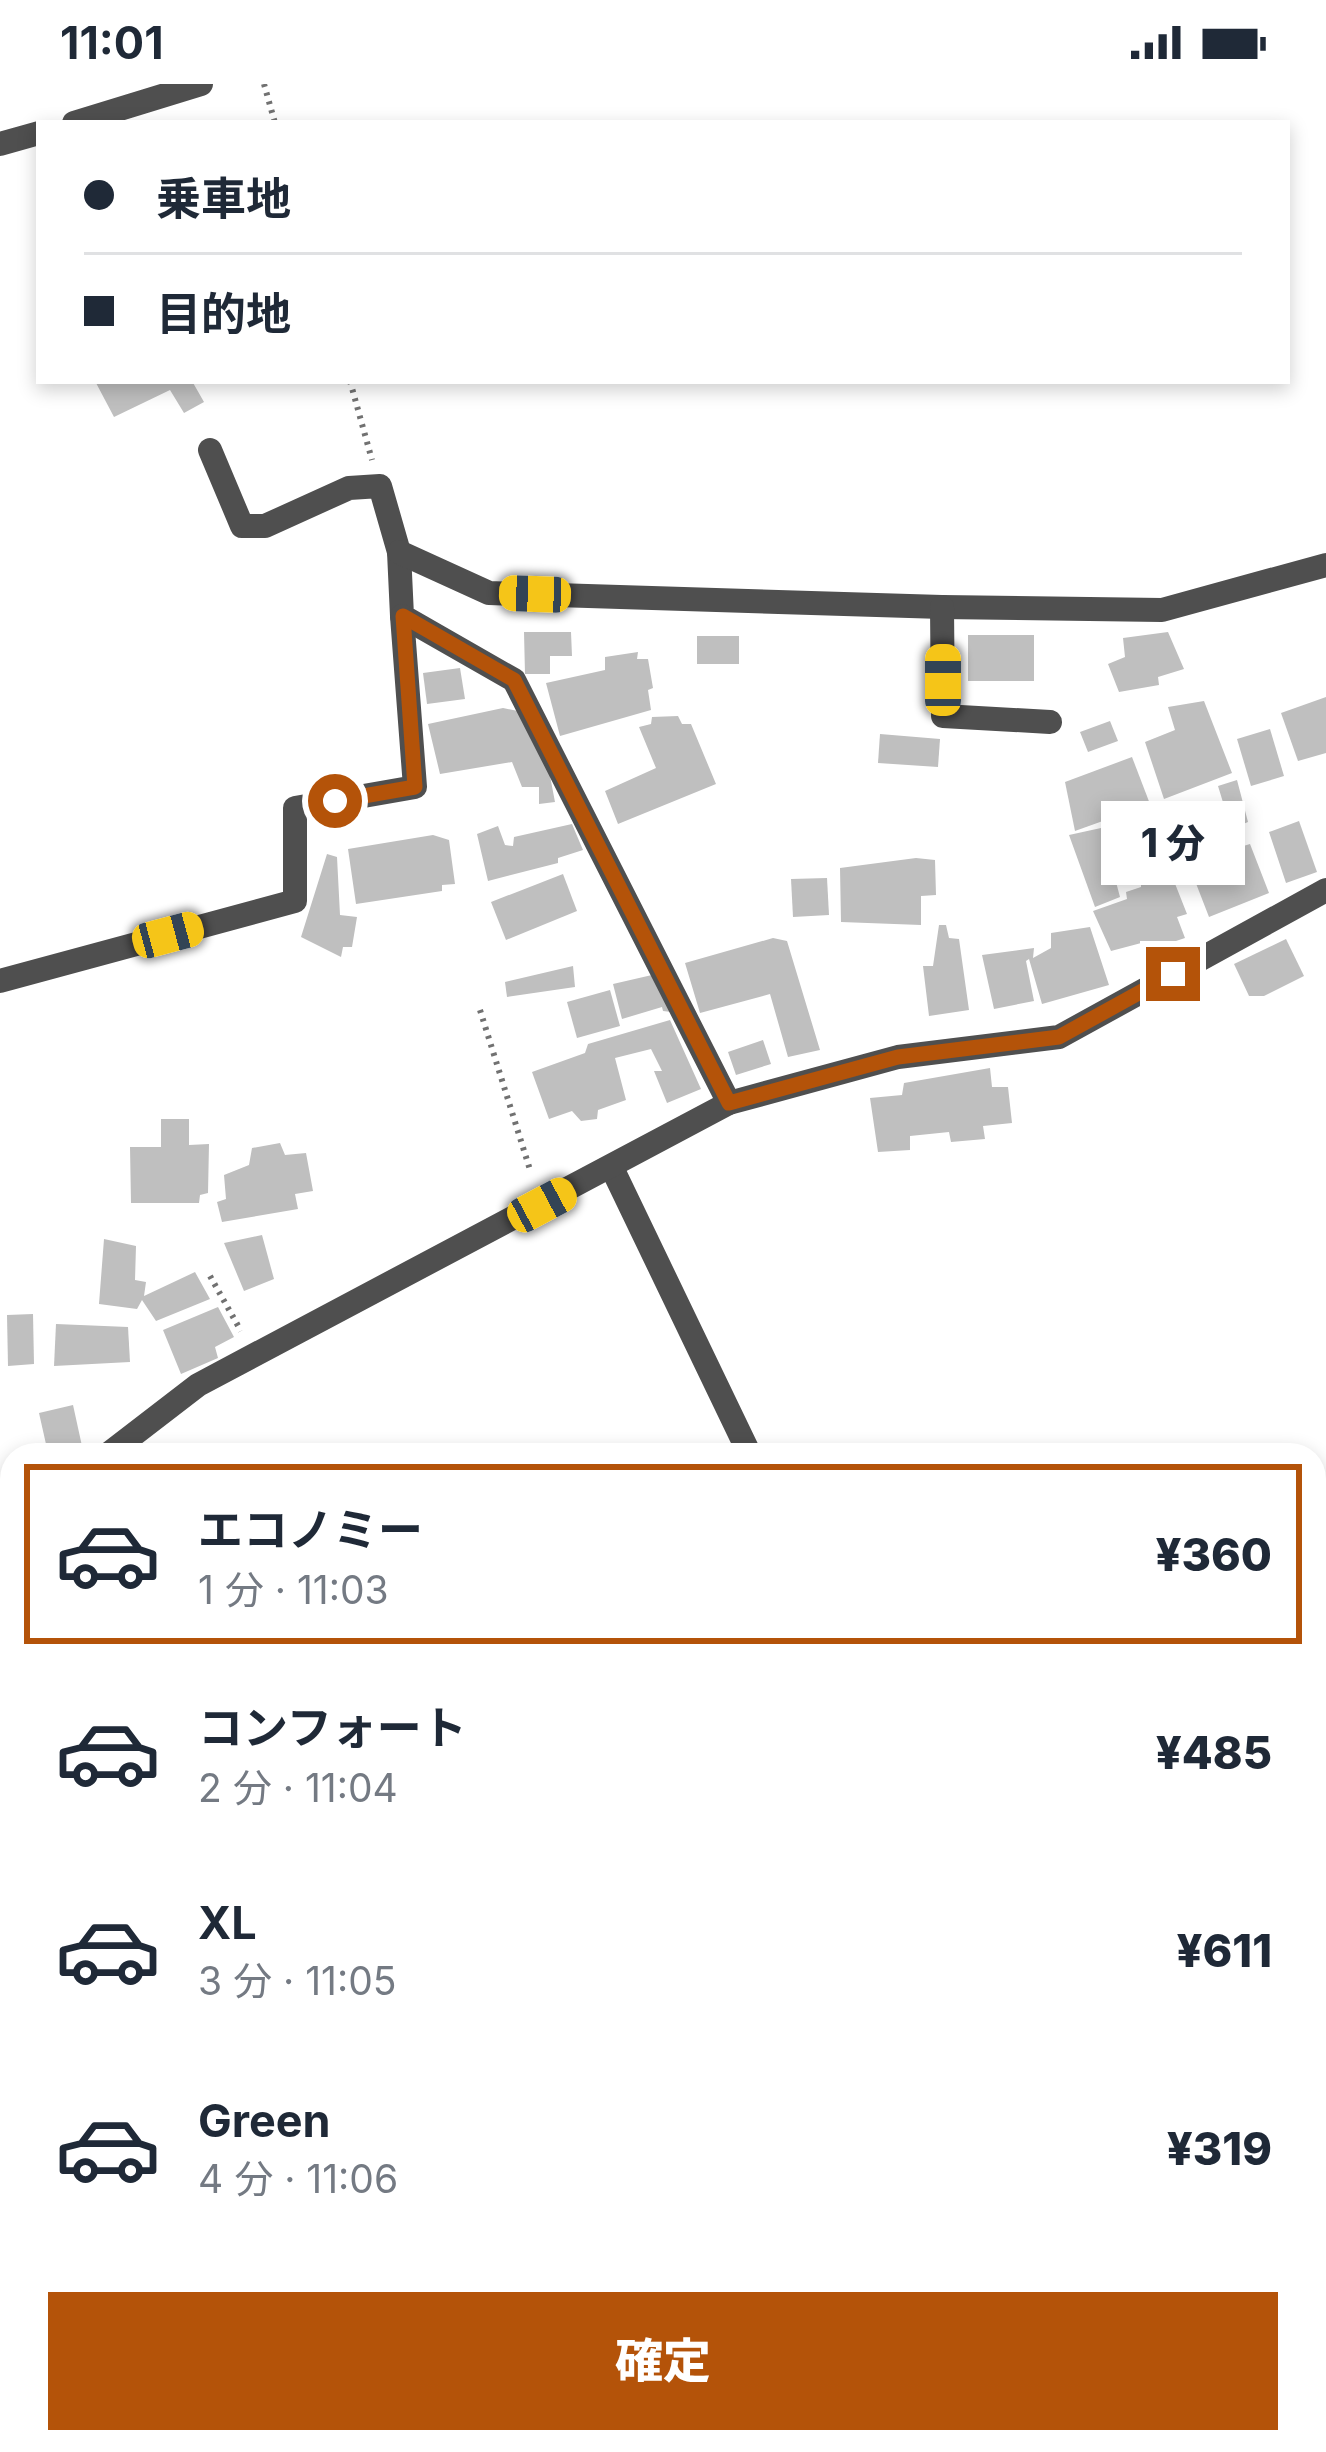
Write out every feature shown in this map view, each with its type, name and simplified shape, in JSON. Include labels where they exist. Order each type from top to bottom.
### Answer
[{"type":"street","points":[[84,120],[201,84]]},
{"type":"street","points":[[0,144],[36,134]]},
{"type":"street","points":[[0,981],[295,901],[295,808],[415,787],[399,552],[380,486],[349,488],[266,526],[242,526],[210,450]]},
{"type":"street","points":[[399,552],[489,593],[942,607],[1162,610],[1326,565]]},
{"type":"street","points":[[942,607],[943,716],[1050,722]]},
{"type":"street","points":[[403,616],[514,680],[729,1103]]},
{"type":"street","points":[[123,1443],[198,1385],[729,1103],[898,1057],[1059,1037],[1326,890]]},
{"type":"street","points":[[612,1168],[743,1443]]},
{"type":"path","points":[[264,84],[274,120]]},
{"type":"path","points":[[351,384],[380,486]]},
{"type":"path","points":[[481,1010],[542,1205]]},
{"type":"path","points":[[210,1276],[254,1355]]},
{"type":"building","points":[[97,384],[194,384],[204,402],[184,413],[170,390],[114,417]]},
{"type":"building","points":[[524,632],[571,632],[572,656],[550,656],[550,674],[525,674]]},
{"type":"building","points":[[1168,632],[1184,669],[1158,677],[1159,685],[1119,692],[1108,664],[1125,657],[1123,638]]},
{"type":"building","points":[[968,635],[1034,635],[1034,681],[968,681]]},
{"type":"building","points":[[697,636],[739,636],[739,664],[697,664]]},
{"type":"building","points":[[638,652],[637,659],[648,659],[651,710],[560,736],[546,683],[605,670],[605,657]]},
{"type":"building","points":[[460,668],[465,699],[427,704],[423,673]]},
{"type":"building","points":[[1326,697],[1326,753],[1298,761],[1281,713]]},
{"type":"building","points":[[1204,701],[1232,773],[1164,799],[1145,742],[1175,730],[1168,707]]},
{"type":"building","points":[[503,708],[518,711],[547,760],[555,802],[539,804],[539,787],[522,787],[512,762],[440,774],[428,724]]},
{"type":"building","points":[[678,716],[682,724],[691,724],[716,784],[618,824],[605,791],[656,768],[639,727],[651,724],[652,717]]},
{"type":"building","points":[[1110,721],[1118,741],[1088,752],[1080,732]]},
{"type":"building","points":[[1270,729],[1284,776],[1251,786],[1237,739]]},
{"type":"building","points":[[880,734],[940,739],[938,767],[878,763]]},
{"type":"building","points":[[1132,757],[1150,804],[1075,831],[1065,782]]},
{"type":"building","points":[[1237,780],[1248,822],[1241,825],[1236,812],[1226,812],[1218,786]]},
{"type":"building","points":[[1299,821],[1317,872],[1286,883],[1269,832]]},
{"type":"building","points":[[572,824],[583,850],[558,858],[558,863],[488,881],[477,834],[498,826],[505,845],[513,846],[514,837]]},
{"type":"building","points":[[1101,828],[1114,853],[1112,867],[1120,897],[1095,907],[1069,835]]},
{"type":"building","points":[[433,835],[449,840],[455,884],[442,885],[442,891],[356,904],[348,849]]},
{"type":"building","points":[[1224,837],[1230,850],[1250,844],[1269,893],[1209,917],[1185,855]]},
{"type":"building","points":[[327,854],[337,857],[340,915],[357,917],[352,947],[343,947],[341,957],[301,937]]},
{"type":"building","points":[[935,860],[936,895],[921,896],[921,925],[841,922],[840,868]]},
{"type":"building","points":[[1160,868],[1172,876],[1187,914],[1177,917],[1185,938],[1149,950],[1145,942],[1111,951],[1093,911],[1127,899],[1126,892],[1141,887],[1141,876]]},
{"type":"building","points":[[563,874],[577,911],[506,940],[491,902]]},
{"type":"building","points":[[827,878],[829,915],[793,917],[791,879]]},
{"type":"building","points":[[939,925],[946,925],[949,938],[959,939],[969,1010],[929,1016],[923,966],[933,966]]},
{"type":"building","points":[[1090,927],[1109,985],[1042,1004],[1029,959],[1034,1001],[994,1009],[982,955],[1034,948],[1033,958],[1051,948],[1051,933]]},
{"type":"building","points":[[773,938],[787,941],[820,1050],[788,1057],[770,994],[700,1013],[685,963]]},
{"type":"building","points":[[1286,939],[1304,976],[1264,996],[1249,996],[1234,964]]},
{"type":"building","points":[[573,966],[575,987],[507,997],[505,982]]},
{"type":"building","points":[[652,975],[671,1012],[662,1007],[622,1019],[613,984]]},
{"type":"building","points":[[610,990],[620,1026],[577,1038],[567,1002]]},
{"type":"building","points":[[670,1020],[701,1089],[667,1103],[654,1071],[662,1071],[651,1049],[615,1058],[626,1100],[598,1110],[597,1119],[581,1121],[572,1111],[549,1119],[532,1072],[585,1053],[588,1044]]},
{"type":"building","points":[[763,1040],[771,1064],[736,1075],[728,1052]]},
{"type":"building","points":[[990,1068],[992,1087],[1008,1087],[1012,1123],[983,1126],[985,1139],[951,1142],[949,1132],[910,1136],[910,1150],[878,1152],[870,1098],[902,1095],[904,1083]]},
{"type":"building","points":[[161,1119],[189,1119],[189,1145],[209,1144],[208,1193],[200,1195],[199,1203],[131,1203],[130,1147],[161,1147]]},
{"type":"building","points":[[280,1143],[285,1155],[306,1153],[313,1191],[295,1194],[298,1209],[222,1222],[217,1202],[226,1199],[224,1175],[249,1165],[252,1148]]},
{"type":"building","points":[[262,1235],[274,1279],[244,1291],[224,1243]]},
{"type":"building","points":[[104,1239],[136,1246],[135,1280],[146,1282],[144,1296],[195,1272],[210,1299],[156,1321],[142,1300],[137,1309],[99,1304]]},
{"type":"building","points":[[218,1307],[234,1337],[215,1347],[218,1358],[181,1374],[163,1330]]},
{"type":"building","points":[[33,1314],[34,1364],[8,1366],[7,1315]]},
{"type":"building","points":[[56,1324],[128,1327],[130,1362],[54,1366]]},
{"type":"building","points":[[73,1405],[81,1443],[46,1443],[39,1413]]},
{"type":"route","points":[[335,801],[415,787],[403,616],[514,680],[729,1103],[898,1057],[1059,1037],[1173,974]]}]
